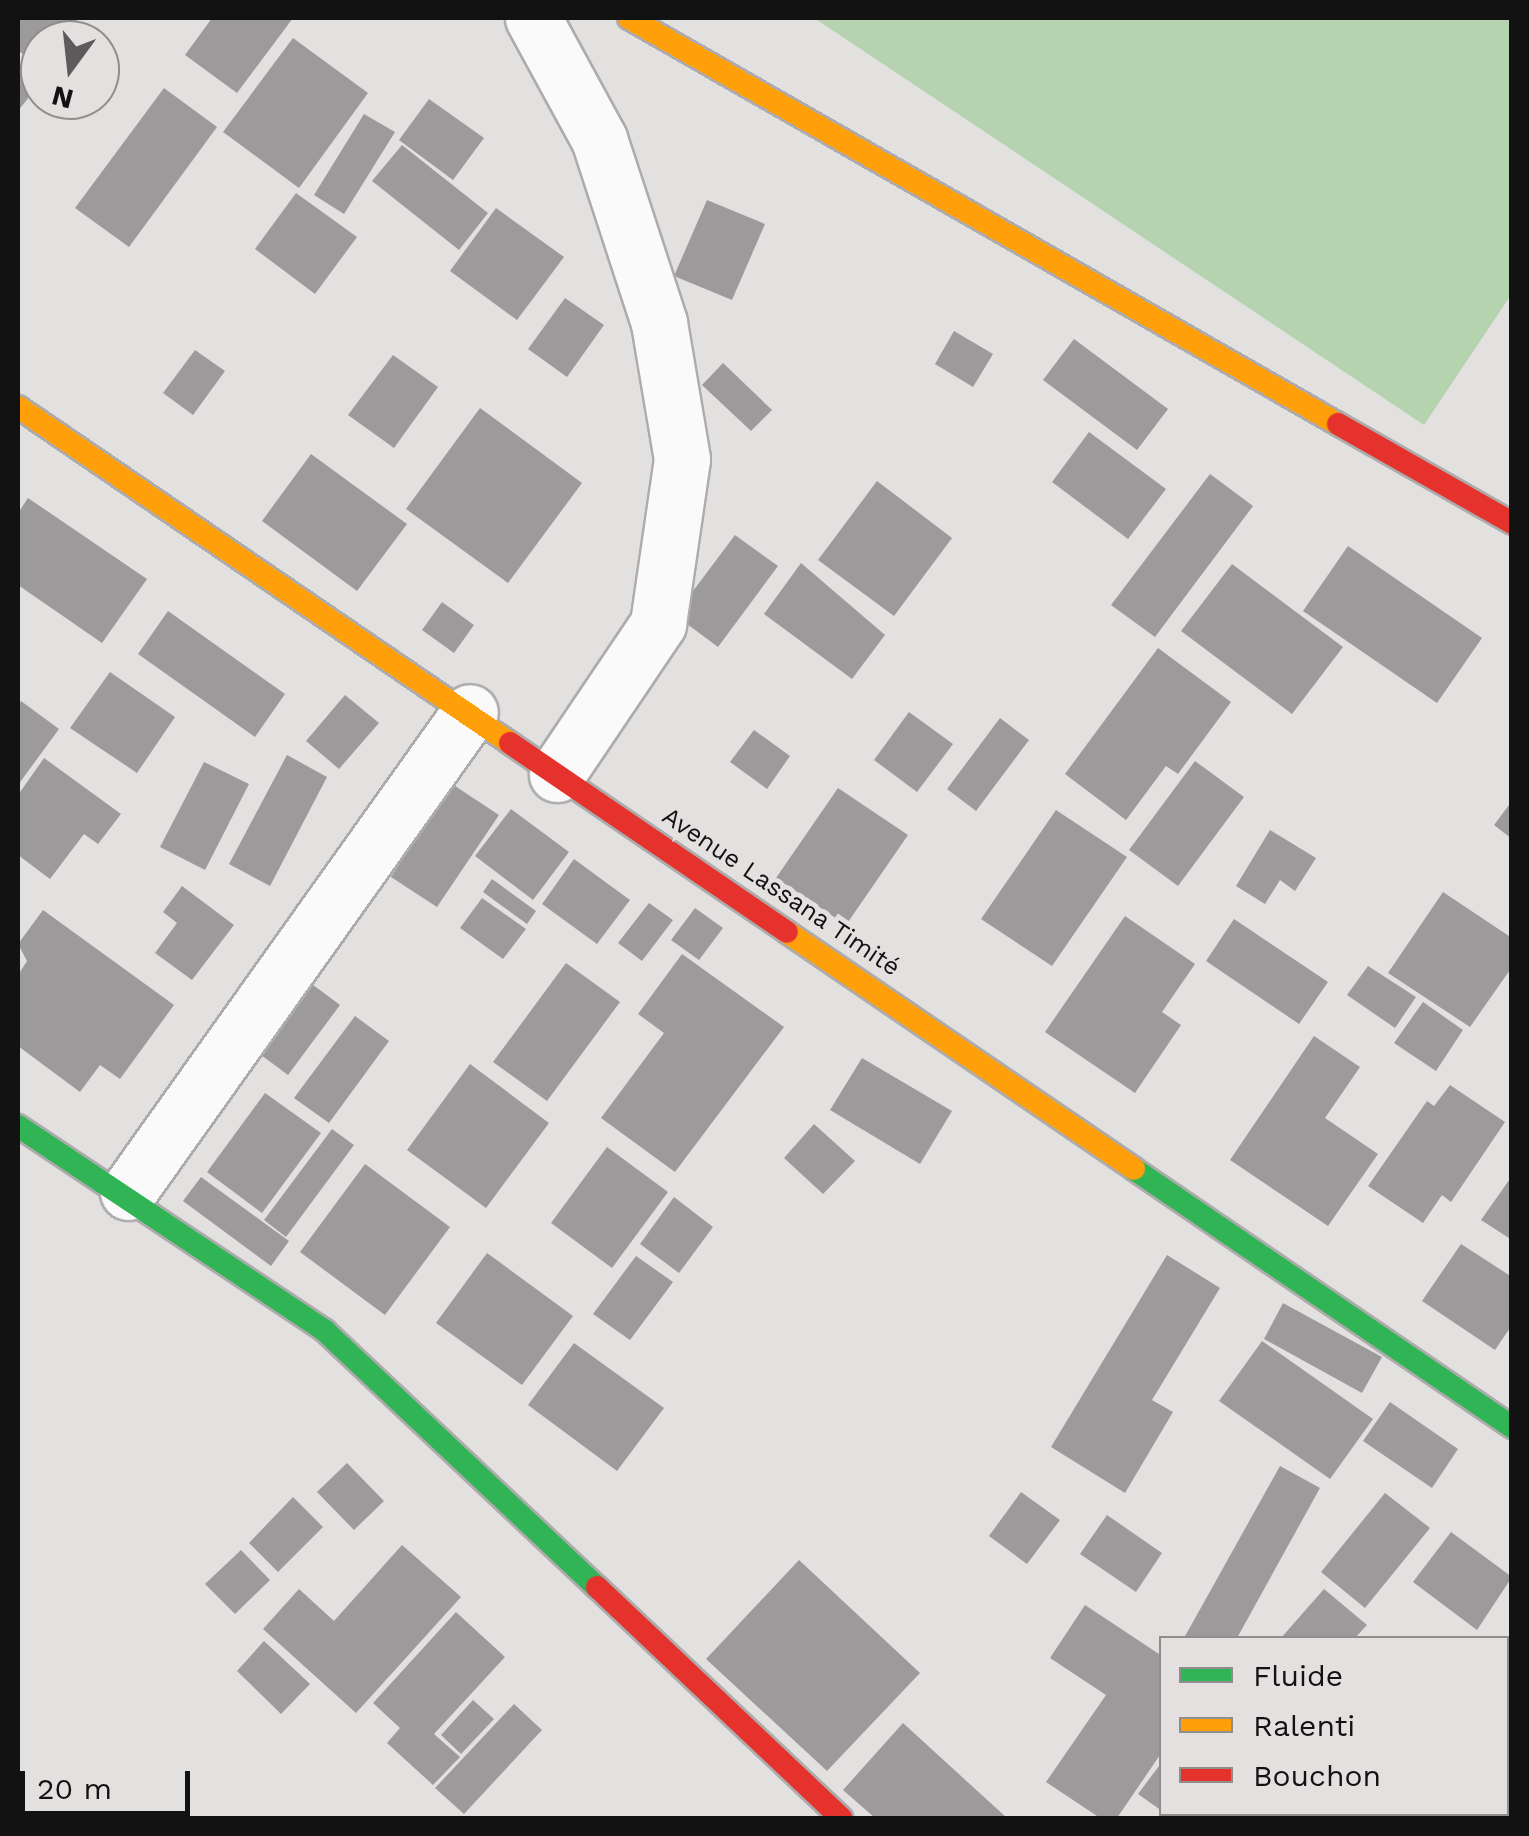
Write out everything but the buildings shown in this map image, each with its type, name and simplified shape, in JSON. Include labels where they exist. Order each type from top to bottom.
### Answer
[{"type":"street","points":[[533,18],[600,138],[659,323],[682,459],[658,624],[557,774]]},
{"type":"street","points":[[629,18],[1512,523]]},
{"type":"street","name":"Avenue Lassana Timité","points":[[18,407],[1512,1427]]},
{"type":"street","points":[[128,1192],[470,712]]},
{"type":"street","points":[[18,1126],[128,1192],[325,1331],[842,1818]]},
{"type":"green space","points":[[814,18],[1511,18],[1511,295],[1424,425]]},
{"type":"traffic: fast","points":[[18,1126],[325,1331],[597,1587]]},
{"type":"traffic: fast","points":[[1134,1169],[1512,1427]]},
{"type":"traffic: slow","points":[[629,18],[1338,424]]},
{"type":"traffic: slow","points":[[18,407],[510,743]]},
{"type":"traffic: slow","points":[[787,932],[1134,1169]]},
{"type":"traffic: jam","points":[[1338,424],[1512,523]]},
{"type":"traffic: jam","points":[[510,743],[787,932]]},
{"type":"traffic: jam","points":[[597,1587],[841,1818]]}]
